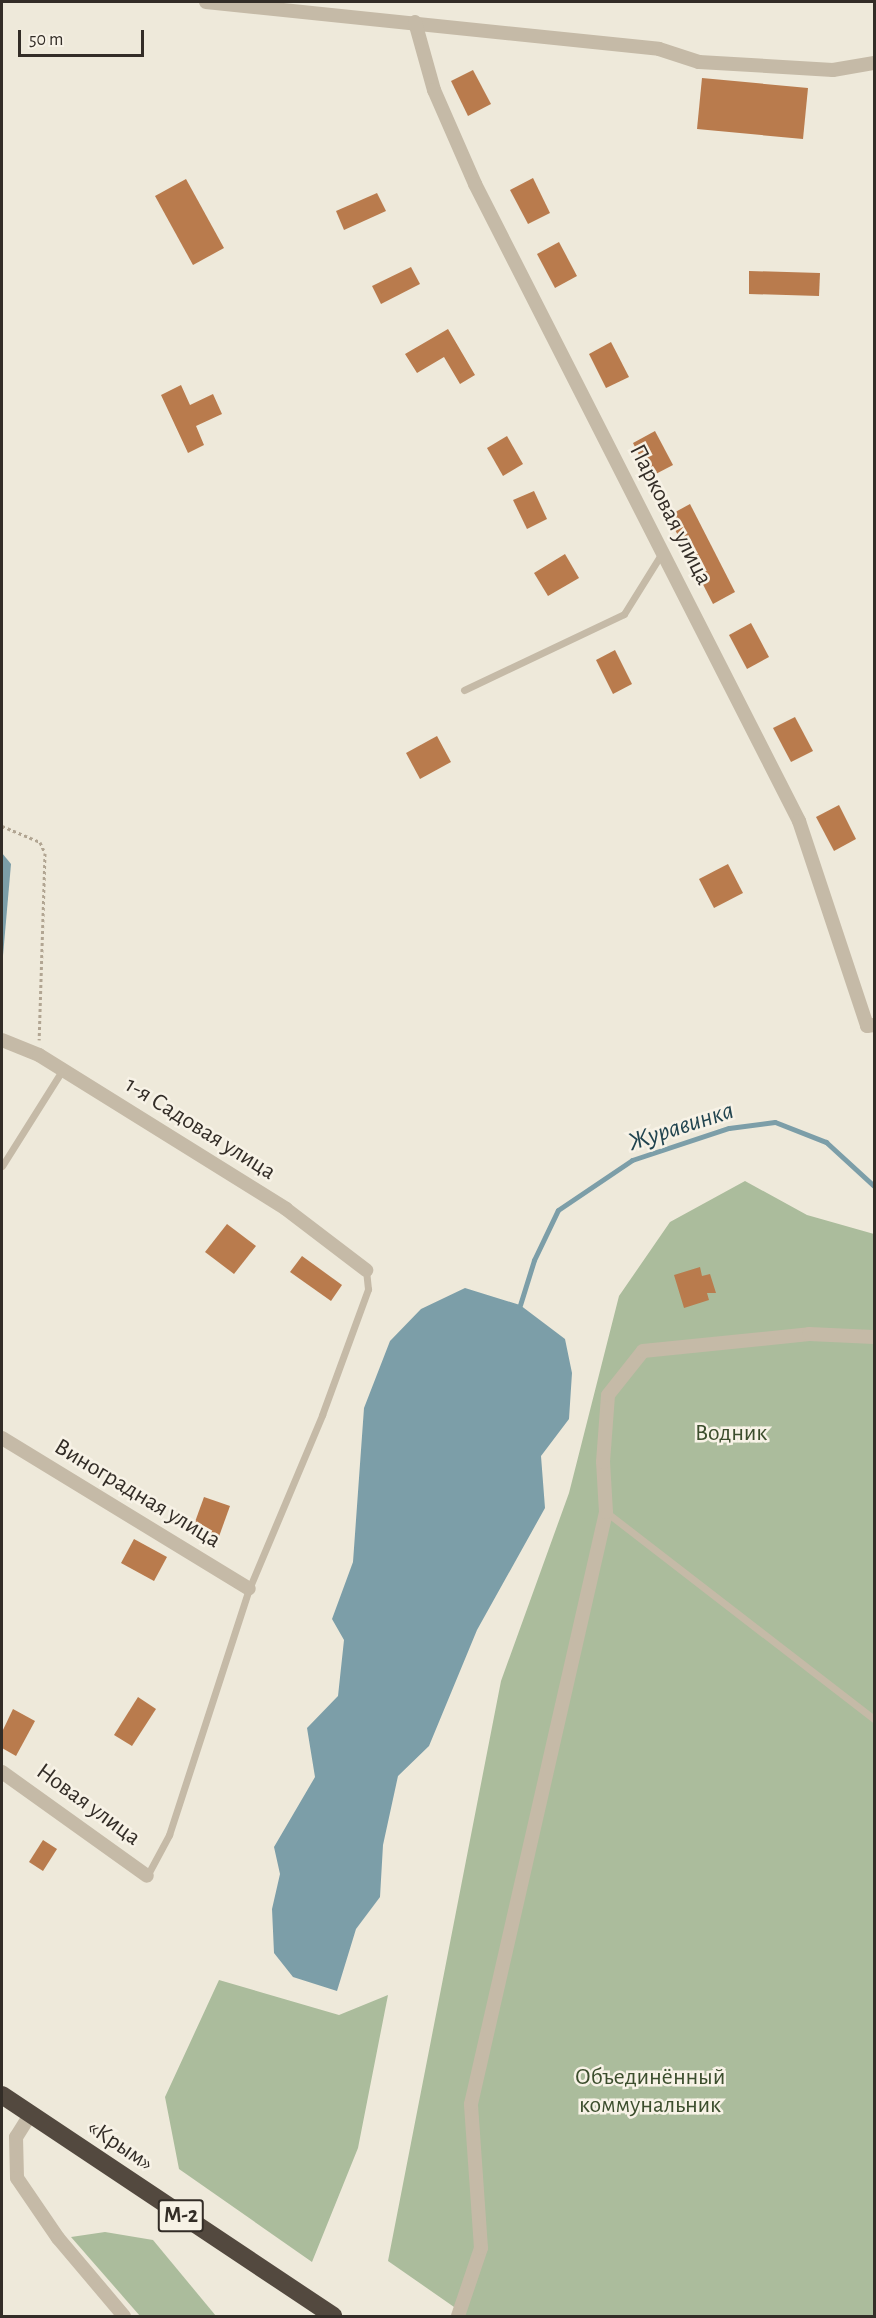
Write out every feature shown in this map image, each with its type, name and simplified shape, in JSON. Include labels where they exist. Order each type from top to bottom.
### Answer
[{"type":"highway","name":"«Крым»","points":[[2,2095],[333,2316]]},
{"type":"street","points":[[206,2],[659,49],[699,62],[833,70],[874,63]]},
{"type":"street","name":"Парковая улица","points":[[415,22],[434,90],[452,135],[799,820],[867,1026],[874,1025]]},
{"type":"street","name":"1-я Садовая улица","points":[[2,1040],[39,1054],[286,1209],[366,1270]]},
{"type":"street","points":[[462,2315],[481,2248],[471,2104],[606,1512],[603,1462],[608,1395],[643,1351],[809,1334],[874,1337]]},
{"type":"street","name":"Виноградная улица","points":[[2,1438],[249,1589]]},
{"type":"street","name":"Новая улица","points":[[2,1772],[147,1876]]},
{"type":"street","points":[[30,2115],[16,2137],[17,2178],[58,2238],[124,2316]]},
{"type":"lane","points":[[464,690],[624,614],[663,551]]},
{"type":"lane","points":[[2,1166],[63,1070]]},
{"type":"lane","points":[[147,1876],[169,1835],[249,1589],[326,1405],[368,1289],[366,1270]]},
{"type":"lane","points":[[606,1512],[874,1719]]},
{"type":"path","points":[[2,826],[40,842],[45,853],[39,1054]]},
{"type":"green space","name":"Объединённый коммунальник","points":[[745,1181],[807,1215],[874,1234],[874,2316],[467,2316],[388,2261],[501,1681],[569,1493],[619,1296],[670,1222]]},
{"type":"green space","points":[[219,1980],[339,2015],[388,1995],[358,2148],[312,2262],[179,2169],[165,2097]]},
{"type":"green space","points":[[105,2232],[153,2240],[216,2316],[140,2316],[71,2237]]},
{"type":"water","points":[[2,853],[11,864],[2,967]]},
{"type":"water","points":[[465,1288],[520,1305],[565,1339],[572,1373],[569,1419],[541,1456],[545,1508],[477,1630],[429,1746],[398,1776],[383,1845],[380,1897],[356,1929],[337,1991],[293,1977],[274,1953],[272,1909],[280,1874],[274,1847],[315,1777],[307,1728],[338,1696],[344,1640],[332,1619],[353,1562],[364,1408],[390,1341],[421,1309]]},
{"type":"building","points":[[473,70],[491,104],[468,116],[451,81]]},
{"type":"building","points":[[702,78],[808,88],[803,139],[697,129]]},
{"type":"building","points":[[533,178],[550,213],[528,224],[510,190]]},
{"type":"building","points":[[186,179],[224,248],[193,265],[155,196]]},
{"type":"building","points":[[377,193],[386,211],[344,230],[336,211]]},
{"type":"building","points":[[559,242],[577,276],[555,288],[537,254]]},
{"type":"building","points":[[411,267],[420,284],[381,304],[372,286]]},
{"type":"building","points":[[749,271],[820,273],[819,296],[749,294]]},
{"type":"building","points":[[448,329],[475,375],[460,384],[444,357],[417,373],[405,354]]},
{"type":"building","points":[[611,342],[629,377],[606,388],[589,354]]},
{"type":"building","points":[[181,385],[190,405],[213,394],[222,414],[196,426],[204,445],[188,453],[161,395]]},
{"type":"building","points":[[655,431],[673,465],[650,477],[633,443]]},
{"type":"building","points":[[507,436],[523,464],[503,476],[487,448]]},
{"type":"building","points":[[534,491],[547,519],[527,529],[513,500]]},
{"type":"building","points":[[690,504],[735,592],[713,604],[668,516]]},
{"type":"building","points":[[565,554],[579,578],[548,596],[534,573]]},
{"type":"building","points":[[751,623],[769,657],[747,669],[729,635]]},
{"type":"building","points":[[615,650],[632,684],[613,694],[596,660]]},
{"type":"building","points":[[795,717],[813,751],[791,762],[773,728]]},
{"type":"building","points":[[437,736],[451,762],[420,779],[406,753]]},
{"type":"building","points":[[839,805],[856,839],[834,851],[816,817]]},
{"type":"building","points":[[728,864],[743,893],[714,908],[699,879]]},
{"type":"building","points":[[227,1224],[256,1246],[234,1274],[205,1252]]},
{"type":"building","points":[[302,1256],[342,1285],[331,1301],[290,1272]]},
{"type":"building","points":[[700,1267],[702,1276],[710,1274],[716,1293],[707,1293],[709,1300],[684,1308],[674,1275]]},
{"type":"building","points":[[204,1497],[230,1506],[217,1542],[191,1533]]},
{"type":"building","points":[[134,1539],[167,1557],[154,1581],[121,1563]]},
{"type":"building","points":[[138,1697],[156,1709],[132,1746],[114,1735]]},
{"type":"building","points":[[13,1709],[35,1721],[16,1756],[2,1748],[2,1732]]},
{"type":"building","points":[[43,1840],[57,1849],[43,1871],[29,1862]]},
{"type":"waterway","name":"Журавинка","points":[[520,1305],[534,1260],[558,1210],[632,1160],[729,1128],[775,1122],[826,1142],[874,1186]]},
{"type":"park label","name":"Водник","points":[[731,1434]]}]
